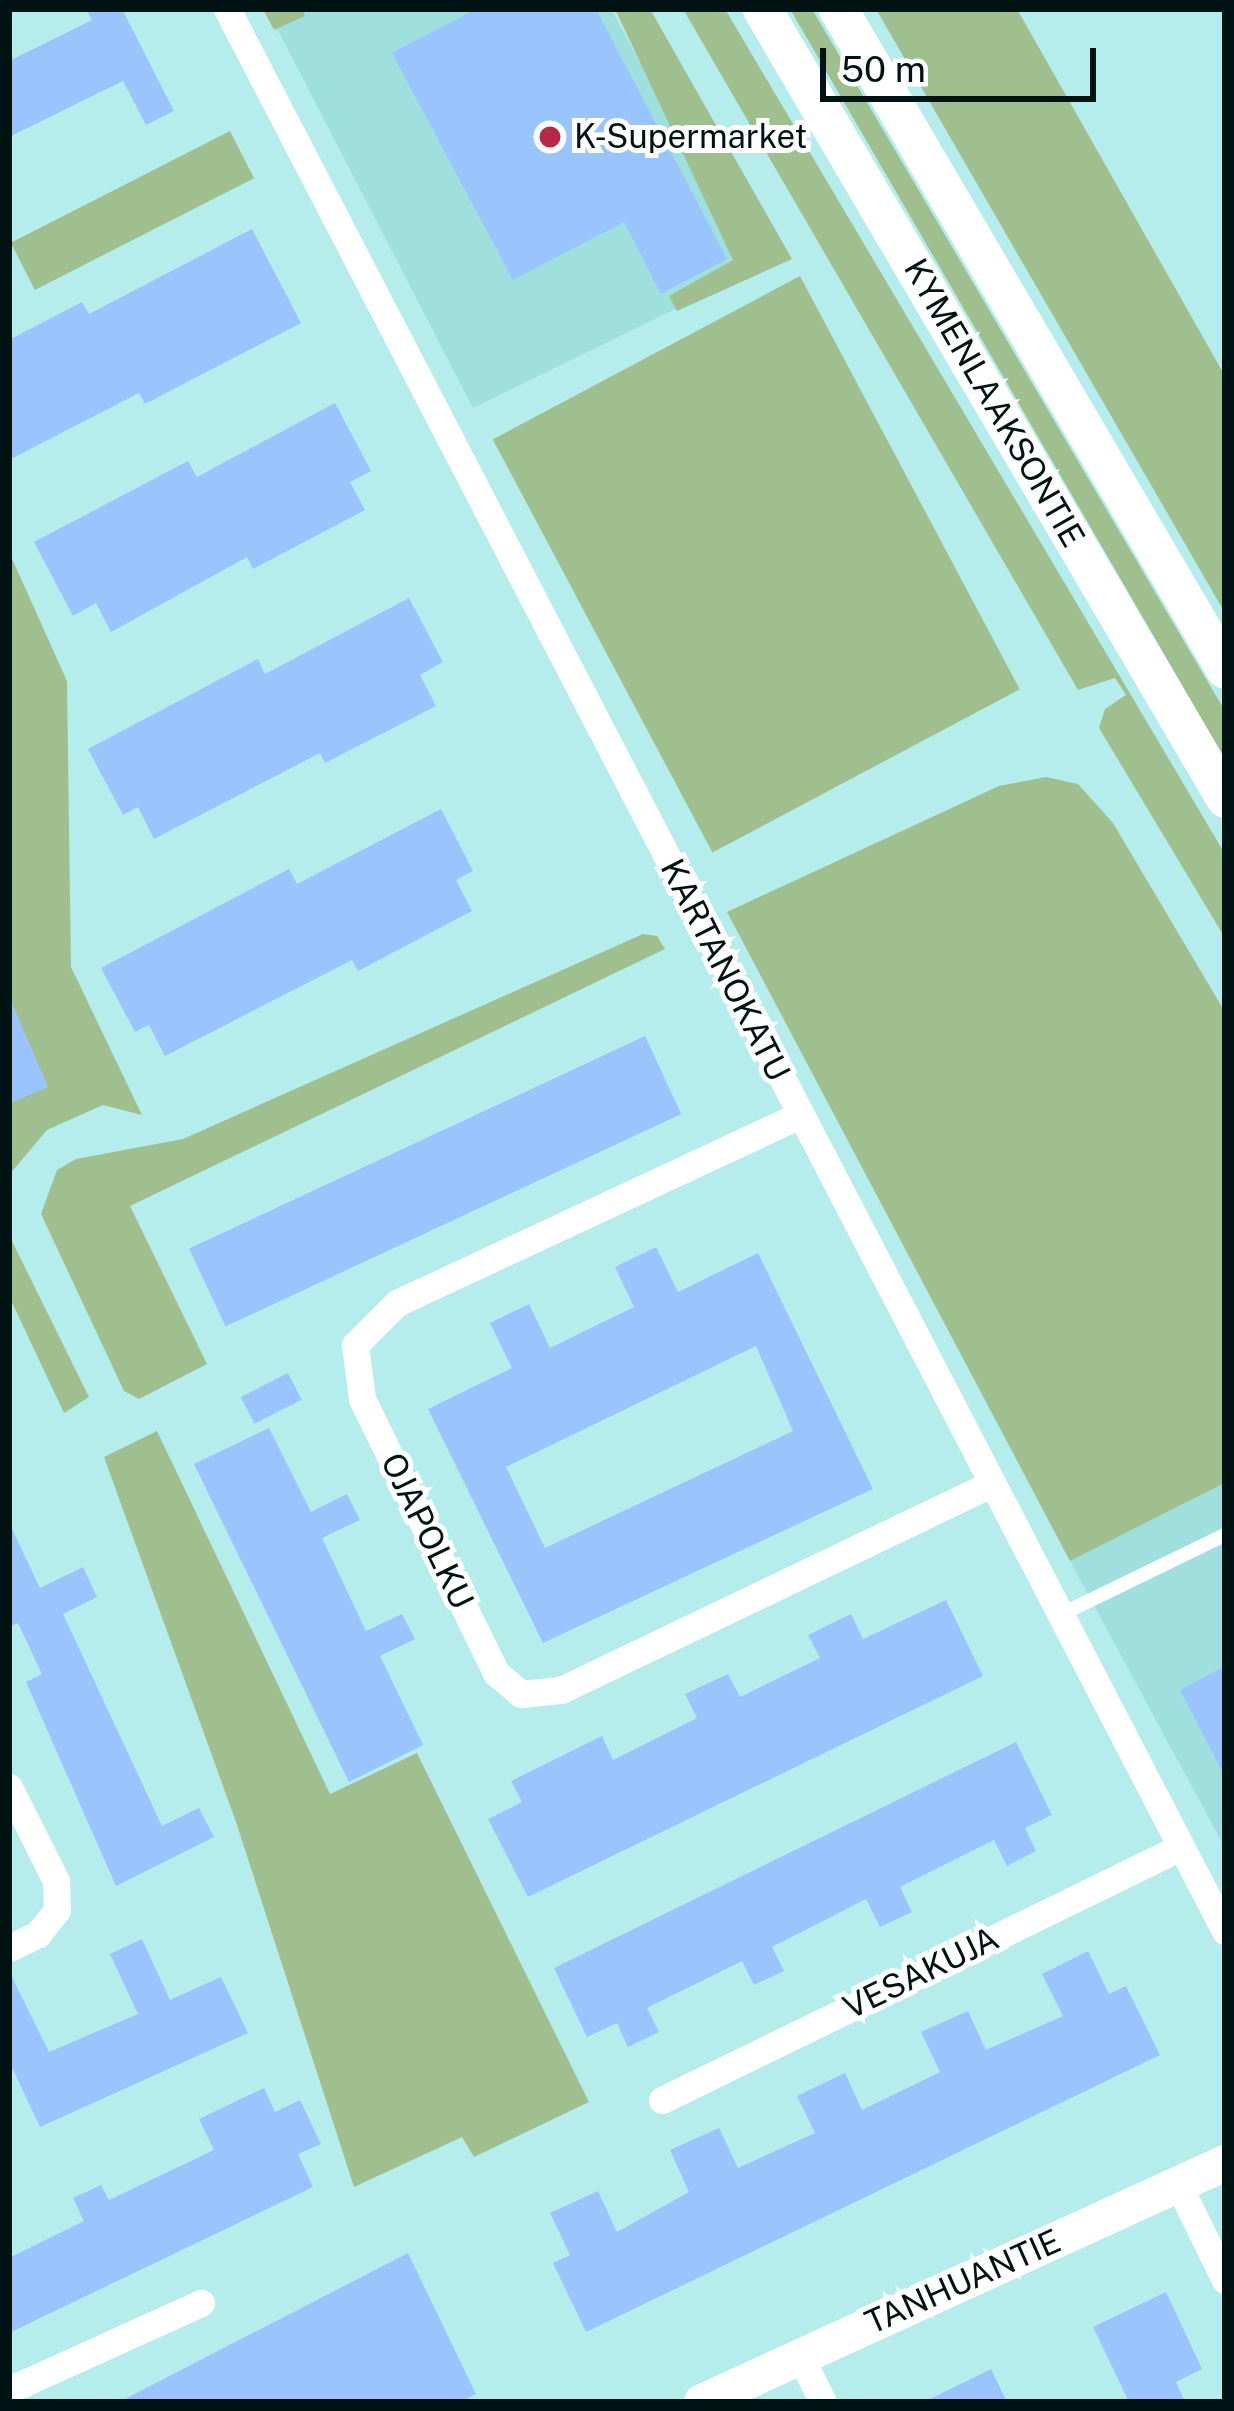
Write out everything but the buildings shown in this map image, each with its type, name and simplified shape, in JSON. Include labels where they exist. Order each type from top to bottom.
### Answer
[{"type":"main road","name":"KYMENLAAKSONTIE","points":[[762,9],[1225,798]]},
{"type":"main road","name":"KYMENLAAKSONTIE","points":[[838,9],[1225,669]]},
{"type":"street","name":"KARTANOKATU","points":[[227,9],[1181,1846],[1214,1884],[1225,1931]]},
{"type":"street","name":"OJAPOLKU","points":[[800,1115],[397,1303],[355,1345],[362,1400],[496,1673],[521,1694],[561,1690],[991,1484]]},
{"type":"street","points":[[9,1787],[56,1881],[57,1910],[38,1934],[9,1948]]},
{"type":"street","name":"VESAKUJA","points":[[662,2099],[1181,1846]]},
{"type":"street","name":"TANHUANTIE","points":[[702,2402],[1225,2163]]},
{"type":"street","points":[[1178,2184],[1225,2280]]},
{"type":"street","points":[[9,2390],[201,2303]]},
{"type":"street","points":[[800,2356],[823,2402]]},
{"type":"lane","points":[[1060,1615],[1225,1535]]},
{"type":"shaded area","points":[[267,9],[611,9],[753,271],[473,408]]},
{"type":"shaded area","points":[[1225,1483],[1225,1848],[1070,1561]]},
{"type":"green space","points":[[263,9],[302,9],[305,16],[274,30]]},
{"type":"green space","points":[[615,9],[650,9],[792,259],[677,311],[669,296],[733,260]]},
{"type":"green space","points":[[683,9],[725,9],[1225,854],[1225,938],[1099,728],[1105,709],[1126,695],[1115,678],[1078,690]]},
{"type":"green space","points":[[790,9],[812,9],[1225,711],[1225,759]]},
{"type":"green space","points":[[876,9],[1017,9],[1225,376],[1225,613]]},
{"type":"green space","points":[[230,131],[254,178],[35,290],[11,243]]},
{"type":"green space","points":[[800,276],[1020,689],[712,853],[493,439]]},
{"type":"green space","points":[[9,552],[67,681],[71,967],[142,1115],[103,1105],[47,1130],[9,1175]]},
{"type":"green space","points":[[1046,777],[1078,784],[1113,823],[1225,1012],[1225,1483],[1070,1561],[727,912],[999,786]]},
{"type":"green space","points":[[643,934],[657,936],[665,949],[130,1206],[207,1364],[139,1399],[124,1391],[41,1214],[57,1170],[76,1159],[183,1139]]},
{"type":"green space","points":[[9,1235],[89,1397],[64,1413],[9,1296]]},
{"type":"green space","points":[[157,1431],[330,1794],[417,1753],[589,2102],[474,2157],[462,2137],[354,2187],[236,1822],[104,1457]]},
{"type":"place","name":"K-Supermarket","points":[[550,137]]}]
